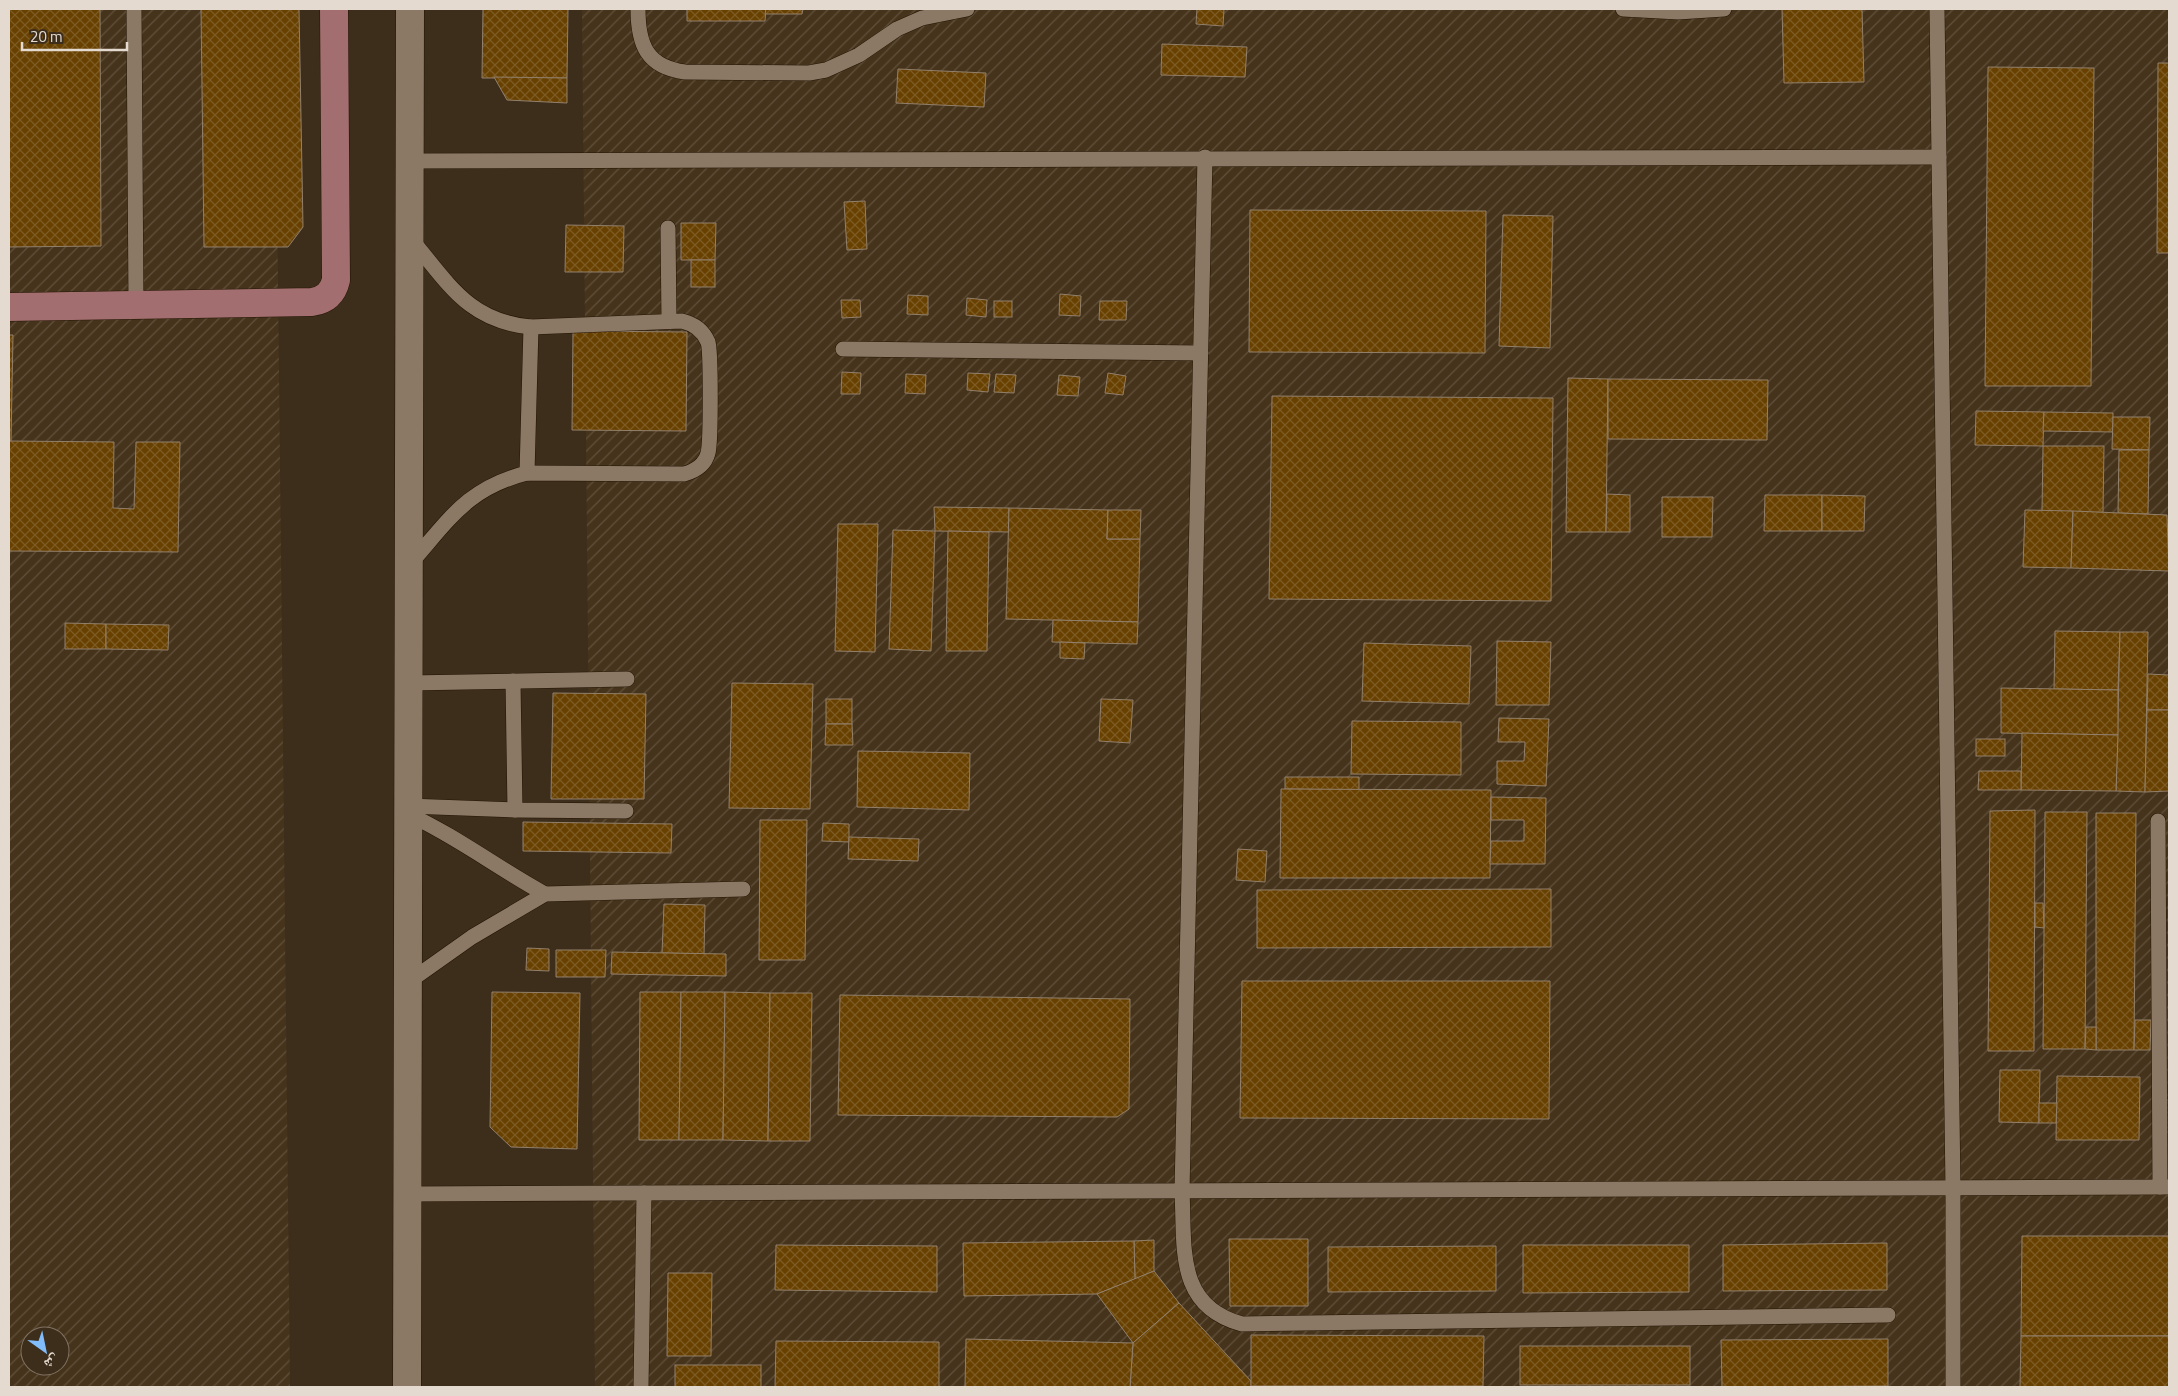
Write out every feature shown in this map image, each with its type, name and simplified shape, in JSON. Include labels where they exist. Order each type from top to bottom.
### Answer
[{"type":"main road","points":[[9,306],[312,302],[325,297],[334,287],[336,280],[334,9]]},
{"type":"street","points":[[407,1387],[410,9]]},
{"type":"lane","points":[[134,9],[136,304]]},
{"type":"lane","points":[[638,9],[640,41],[647,53],[658,64],[671,70],[809,73],[843,64],[897,29],[922,18],[967,9]]},
{"type":"lane","points":[[1623,9],[1678,12],[1724,9]]},
{"type":"lane","points":[[1937,9],[1953,1188],[1953,1387]]},
{"type":"lane","points":[[1205,157],[1182,1191],[1185,1259],[1188,1276],[1194,1292],[1215,1313],[1242,1324],[1888,1315]]},
{"type":"lane","points":[[410,160],[1939,157]]},
{"type":"lane","points":[[668,228],[669,321]]},
{"type":"lane","points":[[409,236],[452,288],[479,312],[512,325],[531,327],[669,321],[691,323],[704,334],[708,342],[709,452],[699,467],[684,474],[527,473],[505,478],[485,487],[466,500],[409,565]]},
{"type":"lane","points":[[527,473],[531,327]]},
{"type":"lane","points":[[843,349],[1201,353]]},
{"type":"lane","points":[[409,683],[627,679]]},
{"type":"lane","points":[[513,681],[515,810]]},
{"type":"lane","points":[[408,810],[626,811]]},
{"type":"lane","points":[[408,810],[508,874],[545,894]]},
{"type":"lane","points":[[407,1194],[2165,1187],[2158,822]]},
{"type":"lane","points":[[408,983],[472,937],[545,894],[743,889]]},
{"type":"lane","points":[[641,1387],[644,1193]]},
{"type":"shaded area","points":[[9,9],[275,9],[290,1387],[9,1387]]},
{"type":"shaded area","points":[[582,9],[2169,9],[2169,1387],[595,1387]]},
{"type":"building","points":[[9,9],[100,9],[101,246],[9,247]]},
{"type":"building","points":[[201,9],[299,9],[303,227],[288,247],[204,247]]},
{"type":"building","points":[[483,9],[568,9],[567,78],[482,78]]},
{"type":"building","points":[[687,9],[766,9],[765,21],[687,21]]},
{"type":"building","points":[[766,9],[803,9],[802,14],[765,14]]},
{"type":"building","points":[[1197,9],[1224,9],[1223,26],[1196,24]]},
{"type":"building","points":[[1782,9],[1862,9],[1864,82],[1784,83]]},
{"type":"building","points":[[1162,44],[1247,47],[1245,77],[1161,75]]},
{"type":"building","points":[[2158,63],[2169,63],[2169,253],[2157,253]]},
{"type":"building","points":[[1988,67],[2094,68],[2091,386],[1985,386]]},
{"type":"building","points":[[898,69],[986,73],[984,107],[896,103]]},
{"type":"building","points":[[494,77],[567,78],[567,103],[507,100]]},
{"type":"building","points":[[865,201],[867,249],[847,250],[844,202]]},
{"type":"building","points":[[1250,210],[1486,211],[1485,353],[1249,352]]},
{"type":"building","points":[[1503,215],[1553,216],[1550,348],[1499,346]]},
{"type":"building","points":[[681,223],[716,223],[715,260],[681,260]]},
{"type":"building","points":[[566,225],[624,226],[623,272],[565,272]]},
{"type":"building","points":[[691,260],[715,260],[715,287],[691,287]]},
{"type":"building","points":[[1060,294],[1081,296],[1080,316],[1059,315]]},
{"type":"building","points":[[908,295],[928,296],[928,315],[907,314]]},
{"type":"building","points":[[967,298],[987,300],[986,317],[966,315]]},
{"type":"building","points":[[841,300],[860,300],[861,317],[842,318]]},
{"type":"building","points":[[994,301],[1012,301],[1012,317],[994,317]]},
{"type":"building","points":[[1100,301],[1127,301],[1126,320],[1099,320]]},
{"type":"building","points":[[573,331],[687,332],[686,431],[572,430]]},
{"type":"building","points":[[9,335],[13,335],[11,441],[9,441]]},
{"type":"building","points":[[842,372],[861,373],[860,394],[841,394]]},
{"type":"building","points":[[968,373],[990,374],[988,392],[967,390]]},
{"type":"building","points":[[1108,373],[1126,376],[1123,395],[1105,393]]},
{"type":"building","points":[[906,374],[926,375],[925,394],[905,393]]},
{"type":"building","points":[[996,374],[1016,375],[1014,393],[994,392]]},
{"type":"building","points":[[1059,375],[1080,377],[1078,396],[1057,395]]},
{"type":"building","points":[[1568,378],[1608,379],[1606,532],[1566,532]]},
{"type":"building","points":[[1608,379],[1768,380],[1767,440],[1608,439]]},
{"type":"building","points":[[1272,396],[1553,398],[1551,601],[1269,599]]},
{"type":"building","points":[[1976,411],[2044,412],[2043,446],[1975,445]]},
{"type":"building","points":[[2044,412],[2113,413],[2113,432],[2043,431]]},
{"type":"building","points":[[2113,417],[2150,417],[2149,450],[2112,449]]},
{"type":"building","points":[[9,441],[114,442],[113,508],[134,509],[136,442],[180,442],[178,552],[9,551]]},
{"type":"building","points":[[2043,446],[2104,446],[2103,513],[2042,511]]},
{"type":"building","points":[[2119,450],[2149,450],[2148,514],[2118,513]]},
{"type":"building","points":[[1607,494],[1630,495],[1630,532],[1606,532]]},
{"type":"building","points":[[1765,495],[1822,495],[1822,531],[1764,531]]},
{"type":"building","points":[[1822,495],[1865,496],[1864,531],[1822,531]]},
{"type":"building","points":[[1662,497],[1713,497],[1712,537],[1662,537]]},
{"type":"building","points":[[934,507],[1009,508],[1009,532],[935,531]]},
{"type":"building","points":[[1009,508],[1108,510],[1107,539],[1140,539],[1138,622],[1006,619]]},
{"type":"building","points":[[1108,510],[1141,510],[1140,539],[1107,539]]},
{"type":"building","points":[[2025,510],[2073,511],[2071,568],[2023,567]]},
{"type":"building","points":[[2073,511],[2167,515],[2169,571],[2071,568]]},
{"type":"building","points":[[838,524],[878,524],[875,652],[835,651]]},
{"type":"building","points":[[893,530],[935,531],[931,651],[889,649]]},
{"type":"building","points":[[948,531],[989,532],[987,651],[946,651]]},
{"type":"building","points":[[1053,620],[1138,622],[1137,644],[1052,642]]},
{"type":"building","points":[[65,623],[106,624],[106,649],[65,649]]},
{"type":"building","points":[[106,624],[169,625],[168,650],[106,649]]},
{"type":"building","points":[[2055,631],[2120,632],[2118,690],[2054,689]]},
{"type":"building","points":[[2120,632],[2148,632],[2145,792],[2116,791]]},
{"type":"building","points":[[1497,641],[1551,642],[1549,705],[1496,705]]},
{"type":"building","points":[[1060,642],[1085,643],[1084,659],[1060,658]]},
{"type":"building","points":[[1364,643],[1471,646],[1469,704],[1362,701]]},
{"type":"building","points":[[2148,674],[2169,675],[2169,710],[2147,710]]},
{"type":"building","points":[[732,683],[813,684],[810,809],[729,808]]},
{"type":"building","points":[[2001,688],[2118,690],[2118,735],[2001,733]]},
{"type":"building","points":[[553,693],[646,694],[644,799],[551,799]]},
{"type":"building","points":[[826,699],[852,699],[852,724],[826,724]]},
{"type":"building","points":[[1101,699],[1133,700],[1130,743],[1099,741]]},
{"type":"building","points":[[2147,710],[2169,710],[2169,791],[2145,792]]},
{"type":"building","points":[[1499,718],[1549,719],[1546,786],[1497,784],[1497,761],[1524,761],[1525,742],[1498,742]]},
{"type":"building","points":[[1352,721],[1461,722],[1461,775],[1351,774]]},
{"type":"building","points":[[826,724],[852,724],[853,745],[825,745]]},
{"type":"building","points":[[2022,733],[2118,735],[2116,791],[2021,790]]},
{"type":"building","points":[[1976,739],[2005,739],[2005,756],[1976,756]]},
{"type":"building","points":[[858,751],[970,753],[969,810],[857,807]]},
{"type":"building","points":[[1979,771],[2021,771],[2021,790],[1978,790]]},
{"type":"building","points":[[1285,777],[1359,777],[1359,790],[1285,789]]},
{"type":"building","points":[[1281,789],[1491,790],[1490,878],[1280,878]]},
{"type":"building","points":[[1491,797],[1546,798],[1545,864],[1490,864],[1491,841],[1524,841],[1524,820],[1491,820]]},
{"type":"building","points":[[2035,810],[2034,1051],[1988,1051],[1990,811]]},
{"type":"building","points":[[2045,812],[2087,812],[2085,1049],[2043,1049]]},
{"type":"building","points":[[2096,813],[2136,813],[2134,1050],[2096,1050]]},
{"type":"building","points":[[760,820],[807,820],[805,960],[759,960]]},
{"type":"building","points":[[523,822],[672,824],[671,853],[523,851]]},
{"type":"building","points":[[823,823],[849,824],[849,842],[822,841]]},
{"type":"building","points":[[849,837],[919,839],[918,861],[848,859]]},
{"type":"building","points":[[1238,849],[1267,851],[1265,882],[1236,880]]},
{"type":"building","points":[[1551,889],[1551,947],[1257,948],[1257,890]]},
{"type":"building","points":[[2035,903],[2043,903],[2044,928],[2035,927]]},
{"type":"building","points":[[664,904],[705,905],[704,954],[662,953]]},
{"type":"building","points":[[527,948],[549,949],[549,971],[526,970]]},
{"type":"building","points":[[556,950],[606,950],[605,977],[556,977]]},
{"type":"building","points":[[612,952],[726,954],[726,976],[611,974]]},
{"type":"building","points":[[1242,981],[1550,981],[1549,1119],[1240,1118]]},
{"type":"building","points":[[492,992],[580,993],[577,1149],[511,1147],[490,1127]]},
{"type":"building","points":[[640,992],[681,992],[679,1140],[639,1140]]},
{"type":"building","points":[[681,992],[725,992],[723,1140],[679,1140]]},
{"type":"building","points":[[725,992],[770,993],[768,1141],[723,1140]]},
{"type":"building","points":[[770,993],[812,993],[810,1141],[768,1141]]},
{"type":"building","points":[[840,995],[1130,999],[1129,1109],[1117,1117],[838,1115]]},
{"type":"building","points":[[2135,1020],[2151,1020],[2150,1050],[2134,1050]]},
{"type":"building","points":[[2086,1027],[2096,1027],[2096,1050],[2085,1049]]},
{"type":"building","points":[[2000,1070],[2040,1070],[2039,1123],[1999,1122]]},
{"type":"building","points":[[2057,1076],[2140,1077],[2139,1140],[2056,1140]]},
{"type":"building","points":[[2161,1100],[2169,1100],[2169,1132],[2161,1132]]},
{"type":"building","points":[[2039,1103],[2057,1103],[2056,1123],[2039,1123]]},
{"type":"building","points":[[2022,1236],[2169,1236],[2169,1336],[2021,1336]]},
{"type":"building","points":[[1229,1239],[1308,1239],[1308,1306],[1230,1306]]},
{"type":"building","points":[[1154,1240],[1154,1271],[1135,1279],[1134,1241]]},
{"type":"building","points":[[1134,1241],[1135,1279],[1097,1294],[964,1296],[963,1243]]},
{"type":"building","points":[[1887,1243],[1887,1290],[1723,1291],[1723,1245]]},
{"type":"building","points":[[776,1245],[937,1246],[937,1292],[775,1290]]},
{"type":"building","points":[[1523,1245],[1689,1245],[1689,1292],[1523,1293]]},
{"type":"building","points":[[1496,1246],[1496,1291],[1328,1292],[1328,1247]]},
{"type":"building","points":[[1154,1271],[1179,1303],[1133,1343],[1097,1294]]},
{"type":"building","points":[[668,1273],[712,1273],[711,1356],[667,1356]]},
{"type":"building","points":[[1179,1303],[1251,1381],[1251,1387],[1130,1387],[1133,1343]]},
{"type":"building","points":[[1251,1335],[1484,1336],[1483,1386],[1251,1386]]},
{"type":"building","points":[[2021,1336],[2169,1336],[2169,1387],[2020,1387]]},
{"type":"building","points":[[966,1339],[1133,1343],[1130,1387],[965,1387]]},
{"type":"building","points":[[1888,1339],[1888,1386],[1722,1387],[1721,1340]]},
{"type":"building","points":[[776,1341],[939,1342],[939,1387],[775,1387]]},
{"type":"building","points":[[1520,1346],[1690,1346],[1690,1385],[1520,1385]]},
{"type":"building","points":[[675,1365],[761,1365],[761,1387],[675,1387]]}]
